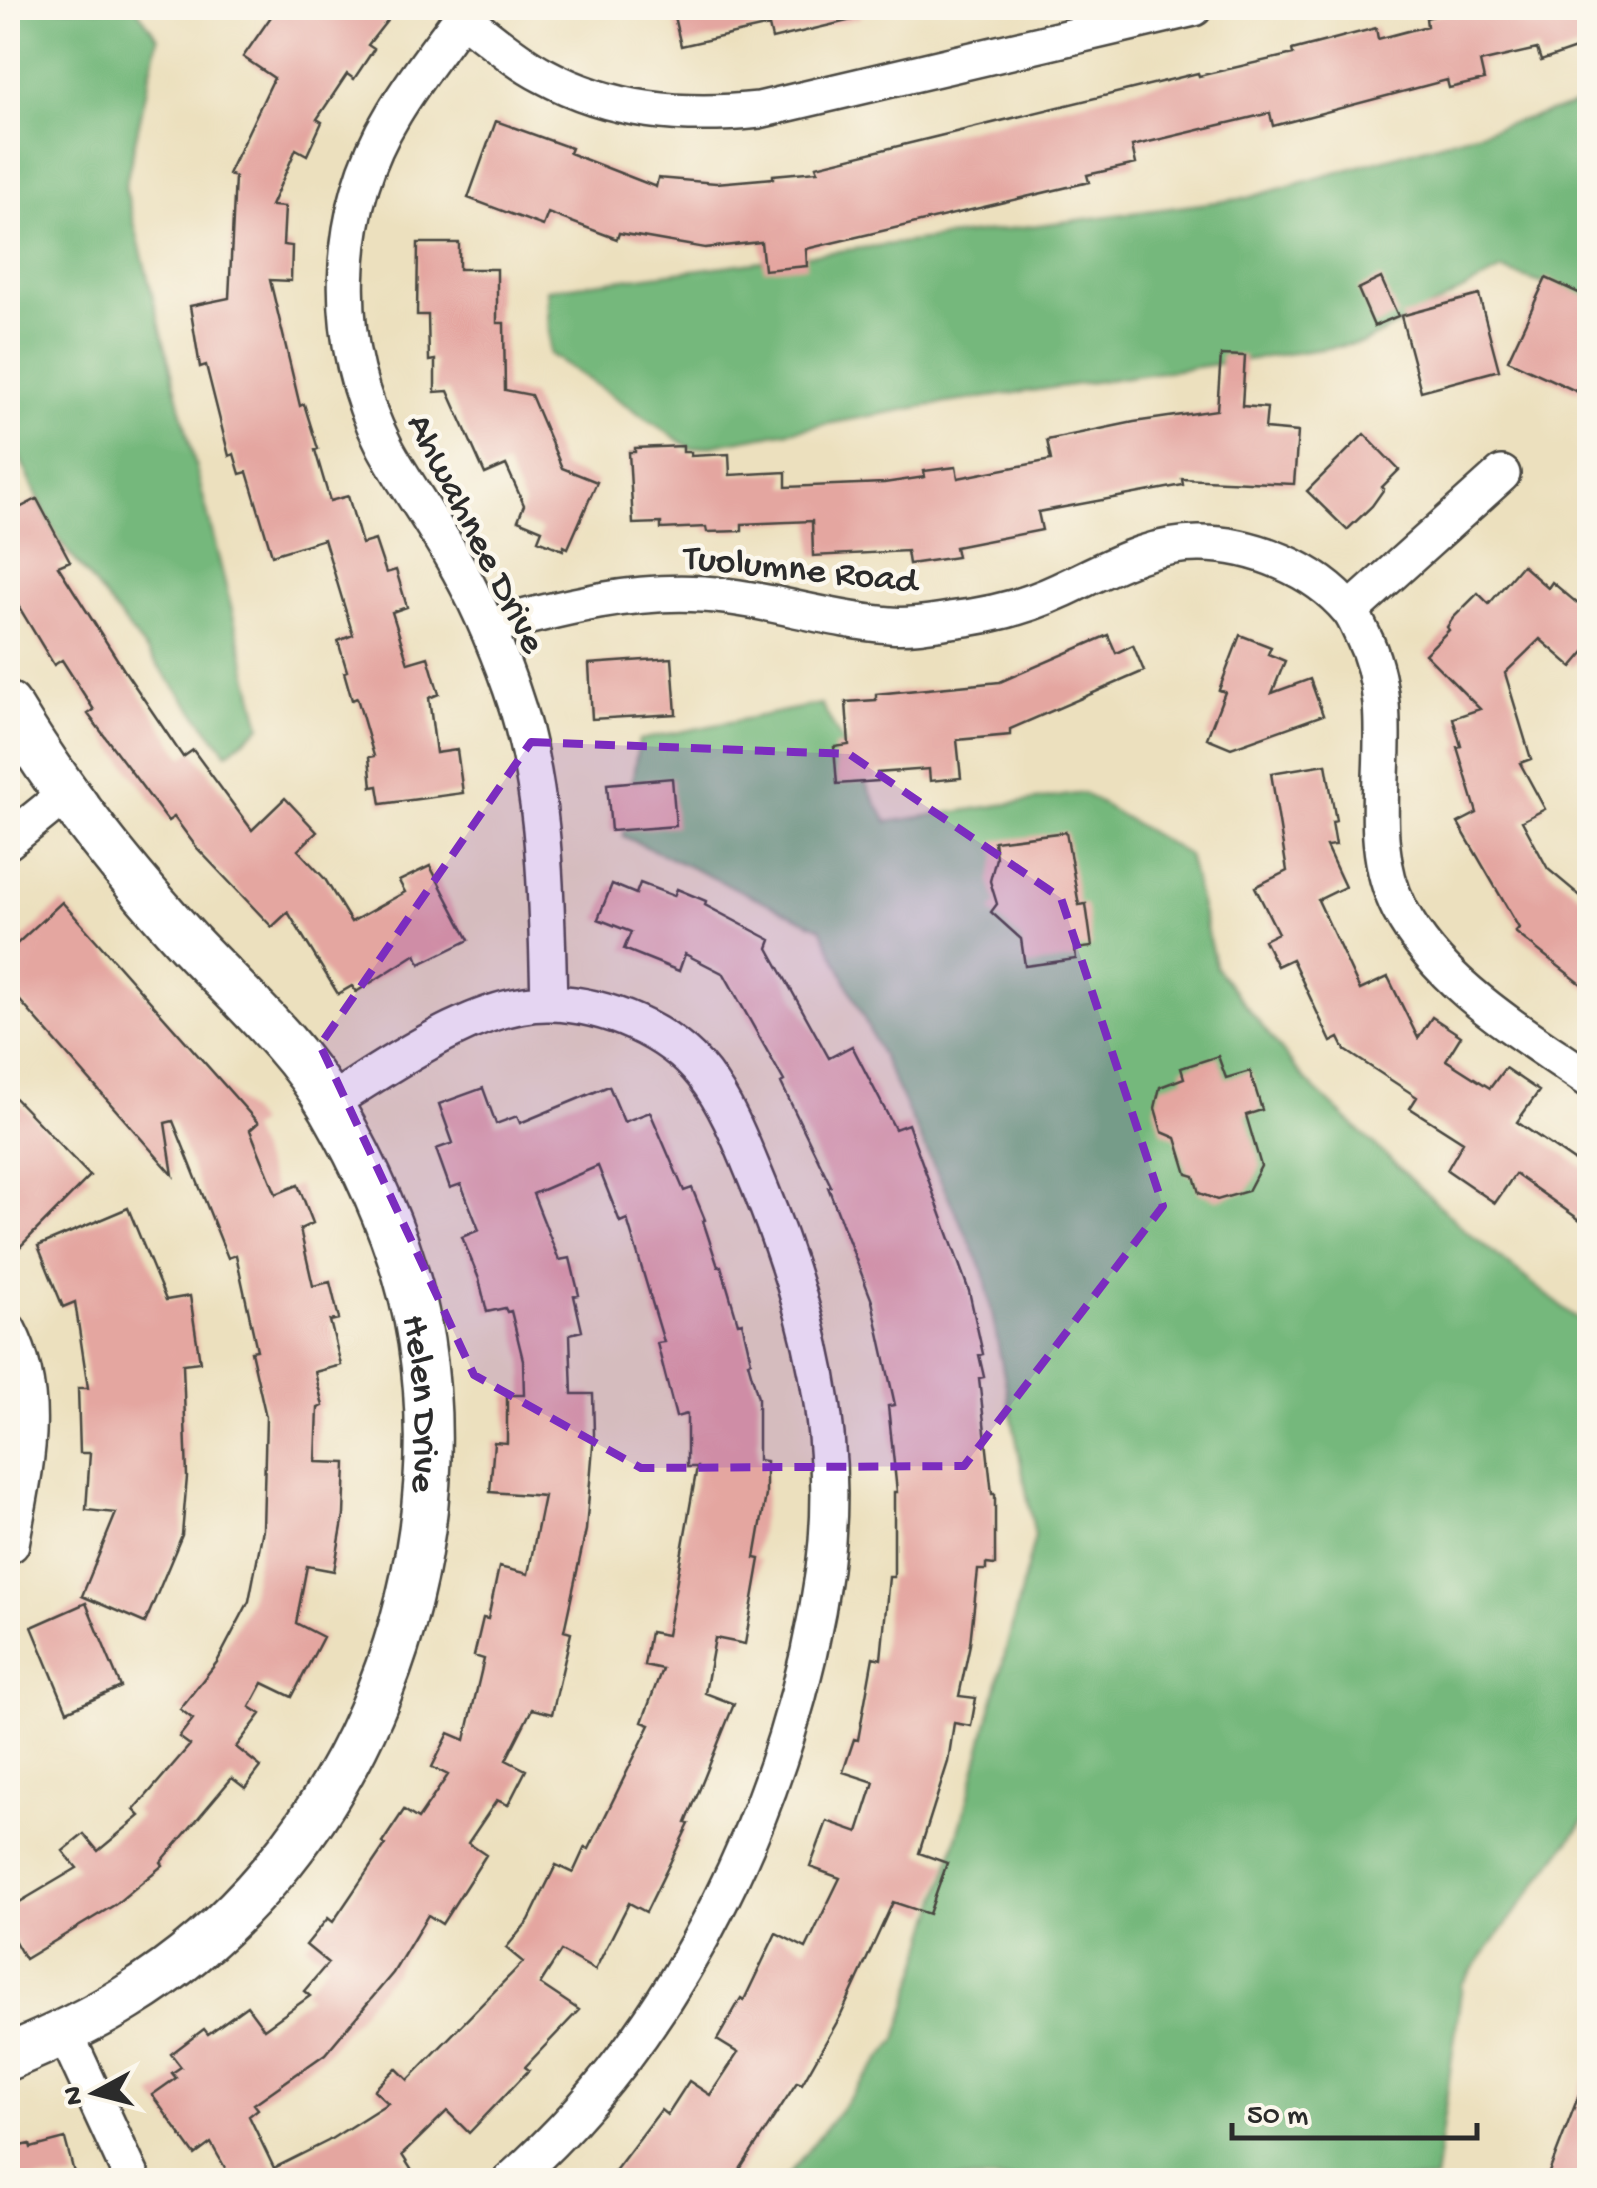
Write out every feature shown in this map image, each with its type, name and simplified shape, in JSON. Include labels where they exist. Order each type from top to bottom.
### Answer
[{"type":"street","points":[[465,12],[541,74],[594,98],[655,112],[708,116],[759,110],[1194,8]]},
{"type":"street","name":"Ahwahnee Drive","points":[[465,12],[393,114],[369,165],[352,219],[346,284],[350,341],[363,396],[385,446],[453,558],[488,627],[512,691],[531,758],[541,826],[549,1002]]},
{"type":"street","points":[[1350,610],[1502,474]]},
{"type":"street","name":"Tuolumne Road","points":[[488,627],[588,602],[700,593],[895,626],[954,620],[1009,609],[1056,593],[1152,549],[1202,544],[1254,552],[1310,574],[1350,610],[1370,651],[1382,698],[1382,855],[1399,908],[1432,956],[1472,998],[1590,1080]]},
{"type":"street","name":"Helen Drive","points":[[8,705],[66,794],[176,928],[268,1025],[329,1103],[369,1176],[400,1257],[420,1339],[428,1446],[426,1503],[414,1585],[362,1736],[328,1797],[285,1855],[239,1907],[189,1953],[130,1997],[66,2033],[8,2057]]},
{"type":"street","points":[[8,842],[66,794]]},
{"type":"street","points":[[329,1103],[458,1026],[502,1010],[549,1002],[606,1012],[658,1035],[702,1072],[732,1119],[800,1294],[827,1424],[830,1498],[824,1569],[790,1726],[762,1807],[730,1881],[660,2005],[620,2061],[511,2180]]},
{"type":"street","points":[[8,1330],[28,1385],[30,1436],[12,1544]]},
{"type":"street","points":[[66,2033],[133,2180]]},
{"type":"highlighted area","points":[[531,742],[849,754],[1061,898],[1163,1206],[964,1466],[641,1468],[474,1375],[320,1045]]},
{"type":"green space","points":[[8,8],[136,8],[158,38],[125,187],[261,726],[227,753],[56,536],[8,432]]},
{"type":"green space","points":[[1589,101],[1589,299],[1502,270],[1363,343],[919,407],[692,449],[550,354],[547,289],[1247,198]]},
{"type":"green space","points":[[821,704],[887,822],[1083,793],[1188,855],[1216,968],[1304,1079],[1467,1232],[1589,1328],[1589,1814],[1462,1984],[1435,2180],[784,2180],[897,2039],[966,1807],[1035,1536],[984,1272],[821,928],[623,836],[639,740]]},
{"type":"building","points":[[277,8],[397,8],[368,45],[374,49],[354,79],[347,74],[317,119],[322,122],[307,155],[296,149],[271,206],[285,207],[283,245],[292,246],[291,281],[270,280],[300,406],[304,404],[330,501],[348,496],[362,544],[375,540],[386,573],[396,570],[407,607],[392,612],[408,663],[428,657],[439,694],[429,698],[436,753],[457,750],[463,793],[381,804],[378,786],[372,787],[369,757],[374,756],[357,698],[352,700],[344,672],[347,671],[338,641],[353,635],[324,539],[272,555],[247,472],[240,474],[234,454],[229,456],[206,365],[200,367],[190,306],[229,298],[235,177],[228,174],[274,78],[243,57]]},
{"type":"building","points":[[672,8],[859,8],[860,18],[772,39],[769,26],[681,46]]},
{"type":"building","points":[[1500,8],[1590,8],[1590,44],[1541,61],[1537,49],[1480,62],[1484,80],[1449,88],[1447,80],[1273,126],[1270,113],[1132,146],[1136,164],[1087,175],[1089,182],[806,249],[807,266],[764,270],[761,242],[705,248],[619,233],[617,239],[548,213],[543,226],[468,198],[496,121],[571,148],[569,153],[656,187],[658,178],[716,183],[773,178],[818,171],[816,166],[1198,73],[1199,76],[1293,54],[1292,50],[1376,28],[1378,39],[1427,26],[1426,18],[1461,9],[1469,14]]},
{"type":"building","points":[[418,243],[459,243],[459,269],[497,269],[497,323],[504,323],[505,390],[531,395],[562,468],[597,482],[568,548],[564,546],[563,550],[538,540],[542,530],[518,520],[524,505],[506,465],[485,474],[448,391],[435,392],[435,360],[429,361],[428,315],[417,315]]},
{"type":"building","points":[[1381,278],[1398,316],[1374,326],[1358,289]]},
{"type":"building","points":[[1546,278],[1590,298],[1590,368],[1578,392],[1508,360]]},
{"type":"building","points":[[1479,295],[1499,370],[1421,391],[1401,316]]},
{"type":"building","points":[[1221,355],[1245,356],[1242,406],[1267,408],[1265,429],[1298,432],[1294,484],[1182,479],[1183,485],[1038,512],[1042,530],[955,547],[957,557],[909,564],[907,551],[813,556],[812,521],[742,524],[742,531],[707,532],[706,527],[661,529],[661,523],[633,524],[629,452],[635,452],[635,448],[683,446],[683,452],[691,452],[691,456],[729,454],[730,475],[786,472],[786,487],[884,483],[925,477],[924,471],[956,467],[958,478],[1051,460],[1047,440],[1217,410]]},
{"type":"building","points":[[1364,434],[1399,470],[1382,487],[1372,506],[1347,530],[1307,491]]},
{"type":"building","points":[[37,499],[70,561],[58,566],[124,670],[183,757],[193,750],[252,830],[285,798],[317,832],[298,850],[325,879],[351,922],[405,892],[399,881],[430,866],[469,940],[420,964],[416,954],[356,992],[352,986],[338,994],[288,912],[272,927],[197,848],[174,817],[168,821],[88,714],[94,710],[62,660],[54,665],[8,589],[8,514]]},
{"type":"building","points":[[1522,565],[1548,588],[1552,582],[1590,614],[1590,646],[1572,667],[1540,639],[1505,673],[1531,759],[1520,763],[1545,809],[1522,821],[1548,869],[1590,904],[1590,991],[1515,932],[1519,928],[1458,823],[1477,813],[1457,747],[1461,746],[1453,718],[1480,709],[1425,654],[1478,593],[1489,604]]},
{"type":"building","points":[[1108,635],[1116,653],[1133,645],[1144,671],[1010,729],[1010,735],[957,740],[961,778],[930,781],[929,769],[877,773],[878,781],[837,784],[834,747],[849,745],[846,702],[876,700],[876,694],[1000,682]]},
{"type":"building","points":[[1240,635],[1271,647],[1268,654],[1285,661],[1272,693],[1310,679],[1323,715],[1231,748],[1207,738],[1225,692],[1219,690]]},
{"type":"building","points":[[672,658],[676,714],[592,719],[589,664]]},
{"type":"building","points":[[1326,764],[1336,845],[1326,846],[1345,887],[1318,900],[1360,990],[1388,977],[1418,1038],[1432,1017],[1461,1036],[1446,1060],[1490,1088],[1505,1068],[1539,1091],[1517,1122],[1590,1172],[1590,1227],[1515,1174],[1495,1203],[1447,1170],[1463,1142],[1410,1108],[1417,1097],[1345,1050],[1339,1038],[1331,1042],[1292,959],[1277,966],[1264,940],[1278,933],[1255,887],[1287,871],[1271,773]]},
{"type":"building","points":[[672,778],[676,826],[611,831],[607,784]]},
{"type":"building","points":[[1066,832],[1079,905],[1086,904],[1092,947],[1075,949],[1076,959],[1025,966],[1021,939],[991,912],[997,904],[990,881],[996,858],[994,841]]},
{"type":"building","points":[[640,883],[674,896],[677,889],[706,901],[705,905],[771,940],[768,948],[829,1058],[852,1046],[895,1129],[908,1124],[969,1291],[983,1354],[979,1355],[984,1377],[979,1378],[995,1494],[995,1565],[986,1564],[986,1570],[978,1570],[970,1644],[959,1696],[976,1698],[971,1726],[954,1723],[948,1762],[919,1853],[947,1863],[929,1914],[893,1902],[841,2015],[802,2084],[797,2082],[733,2180],[608,2180],[661,2110],[667,2115],[689,2081],[710,2095],[738,2053],[717,2040],[741,1998],[744,2000],[776,1933],[806,1948],[840,1878],[810,1867],[827,1821],[858,1832],[874,1782],[843,1772],[854,1739],[858,1740],[873,1657],[881,1659],[889,1577],[894,1577],[897,1492],[888,1406],[895,1405],[872,1301],[828,1187],[831,1186],[781,1083],[784,1081],[724,974],[685,954],[679,971],[624,949],[631,932],[598,919],[612,884],[636,894]]},
{"type":"building","points":[[62,902],[258,1123],[250,1130],[276,1194],[298,1185],[313,1223],[300,1229],[313,1286],[330,1282],[339,1319],[330,1321],[341,1365],[315,1372],[323,1406],[318,1408],[316,1462],[346,1463],[344,1515],[334,1571],[307,1566],[296,1623],[323,1637],[292,1697],[263,1683],[250,1707],[261,1714],[236,1747],[261,1767],[245,1788],[232,1778],[161,1862],[163,1865],[116,1904],[25,1959],[8,1929],[8,1909],[77,1868],[63,1851],[84,1834],[98,1851],[140,1816],[134,1810],[190,1745],[179,1737],[193,1719],[180,1709],[217,1662],[249,1601],[263,1529],[266,1417],[251,1351],[257,1350],[236,1255],[228,1258],[173,1121],[165,1123],[173,1175],[8,987],[8,952]]},
{"type":"building","points":[[1218,1056],[1226,1078],[1250,1071],[1262,1110],[1246,1115],[1261,1166],[1248,1191],[1217,1200],[1199,1193],[1194,1176],[1187,1174],[1176,1138],[1162,1132],[1155,1108],[1160,1087],[1184,1078],[1181,1068]]},
{"type":"building","points":[[609,1086],[624,1122],[650,1112],[684,1191],[692,1188],[705,1220],[738,1323],[742,1322],[758,1398],[758,1460],[766,1461],[766,1495],[755,1558],[760,1559],[745,1644],[715,1638],[705,1693],[734,1704],[686,1823],[689,1824],[646,1912],[629,1903],[595,1970],[561,1951],[540,1984],[579,2010],[469,2133],[447,2111],[402,2155],[418,2180],[232,2180],[211,2143],[195,2155],[152,2095],[176,2078],[172,2073],[181,2067],[171,2054],[204,2029],[208,2034],[247,2006],[264,2029],[310,1996],[304,1991],[328,1963],[306,1945],[328,1918],[333,1922],[404,1810],[418,1819],[448,1775],[432,1767],[449,1733],[465,1740],[484,1659],[474,1656],[483,1618],[488,1619],[499,1567],[528,1574],[544,1496],[490,1492],[494,1442],[507,1443],[507,1395],[524,1395],[523,1360],[511,1311],[505,1308],[487,1312],[462,1237],[479,1230],[461,1184],[450,1188],[436,1149],[453,1143],[439,1104],[483,1088],[496,1124],[517,1116],[520,1123]],"holes":[[[598,1166],[620,1222],[627,1219],[664,1342],[657,1343],[676,1417],[687,1414],[687,1467],[697,1467],[667,1635],[650,1632],[644,1665],[662,1669],[642,1722],[650,1725],[589,1849],[585,1847],[573,1873],[556,1865],[529,1920],[506,1948],[523,1962],[408,2080],[396,2068],[374,2090],[388,2103],[328,2141],[274,2168],[249,2116],[258,2109],[254,2104],[325,2054],[393,1973],[428,1915],[442,1924],[486,1855],[468,1843],[497,1800],[508,1805],[526,1770],[506,1760],[532,1709],[552,1714],[571,1633],[564,1631],[586,1530],[594,1434],[593,1394],[572,1394],[570,1334],[582,1331],[574,1296],[579,1295],[570,1258],[559,1260],[533,1194]]]},
{"type":"building","points":[[8,1091],[90,1176],[8,1259]]},
{"type":"building","points":[[128,1208],[166,1300],[190,1296],[200,1362],[183,1364],[187,1477],[182,1535],[145,1623],[82,1596],[116,1513],[86,1510],[90,1453],[80,1453],[78,1388],[88,1388],[75,1302],[63,1307],[38,1246]]},
{"type":"building","points":[[86,1603],[121,1687],[67,1711],[32,1627]]},
{"type":"building","points":[[1587,2074],[1590,2180],[1546,2180]]},
{"type":"building","points":[[65,2139],[76,2180],[8,2180],[8,2149]]}]
